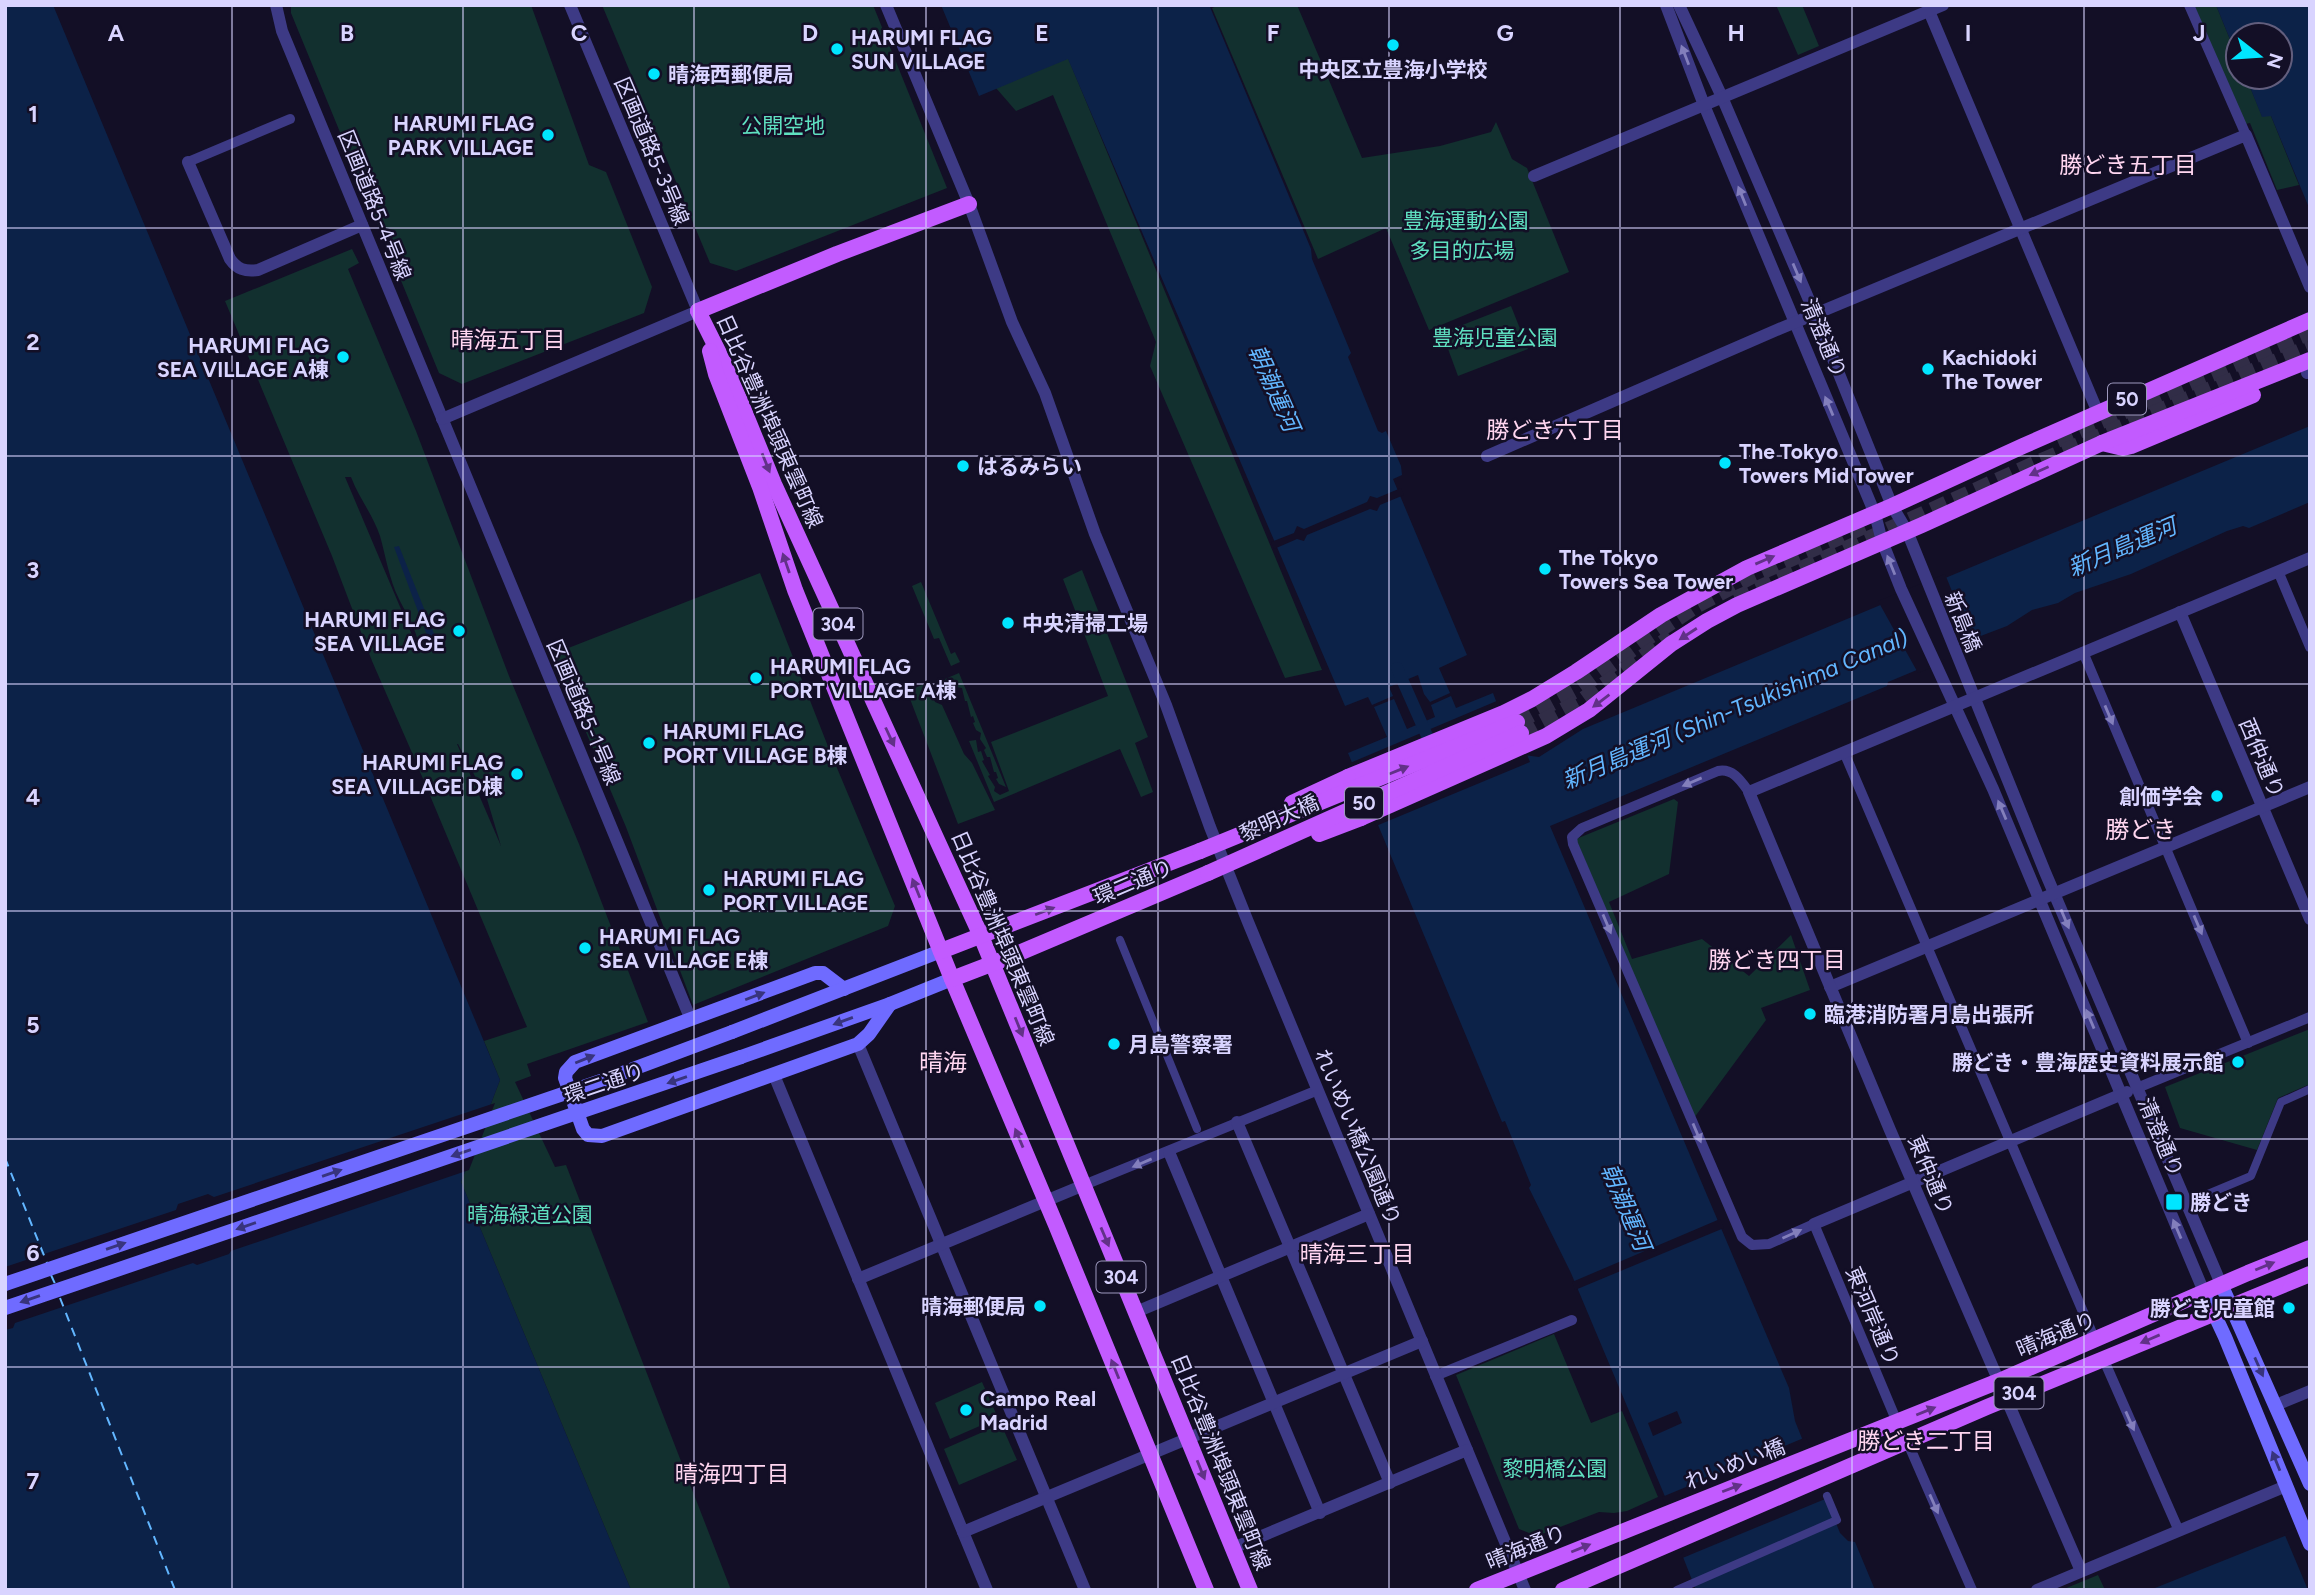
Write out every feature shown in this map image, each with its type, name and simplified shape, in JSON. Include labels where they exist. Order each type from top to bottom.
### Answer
[{"type":"main road","name":"日比谷豊洲埠頭東雲町線","points":[[698,311],[837,254],[970,204]]},
{"type":"main road","points":[[2023,446],[2055,426],[2207,353],[2310,309]]},
{"type":"main road","name":"日比谷豊洲埠頭東雲町線","points":[[698,311],[727,369],[774,484],[981,936],[1250,1590]]},
{"type":"main road","name":"日比谷豊洲埠頭東雲町線","points":[[698,311],[716,374],[760,487],[795,590],[952,979],[1206,1590]]},
{"type":"main road","name":"50","points":[[1200,851],[1348,777],[1532,699],[1576,673],[1640,628],[1712,585],[1747,568],[1933,488],[2232,352],[2310,320]]},
{"type":"main road","points":[[2102,443],[2123,448],[2131,446],[2309,371]]},
{"type":"main road","name":"50","points":[[1208,873],[1361,818],[1546,736],[1589,710],[1654,657],[1724,612],[2102,443],[2246,387],[2309,371]]},
{"type":"main road","points":[[1933,488],[1931,503],[1944,514]]},
{"type":"main road","points":[[818,580],[806,585],[803,590],[818,647]]},
{"type":"main road","points":[[1712,585],[1714,606],[1724,612]]},
{"type":"main road","name":"黎明大橋","points":[[1200,851],[1519,728],[1208,873]]},
{"type":"main road","name":"環二通り","points":[[5,1284],[601,1081],[1200,851]]},
{"type":"main road","name":"環二通り","points":[[5,1308],[890,1004],[993,964],[1208,873]]},
{"type":"main road","points":[[844,989],[823,973],[815,973],[575,1062],[569,1067],[565,1079],[583,1129],[588,1135],[602,1136],[858,1044],[869,1034],[890,1004]]},
{"type":"main road","name":"晴海通り","points":[[1817,1455],[1999,1381],[2310,1248]]},
{"type":"main road","name":"晴海通り","points":[[1563,1590],[2007,1398],[2310,1274]]},
{"type":"main road","name":"清澄通り","points":[[2221,1284],[2310,1484]]},
{"type":"main road","name":"清澄通り","points":[[2204,1292],[2310,1544]]},
{"type":"main road","name":"れいめい橋","points":[[1669,1513],[1817,1455]]},
{"type":"main road","name":"晴海通り","points":[[1477,1590],[1669,1513]]},
{"type":"street","name":"区画道路5-4号線","points":[[276,5],[282,31],[442,419]]},
{"type":"street","name":"区画道路5-3号線","points":[[570,5],[698,311]]},
{"type":"street","points":[[886,5],[970,204]]},
{"type":"street","name":"清澄通り","points":[[1666,5],[1704,105],[1874,514],[1901,589]]},
{"type":"street","name":"清澄通り","points":[[1679,5],[1722,97],[1815,314],[1892,506],[1907,531],[1924,578]]},
{"type":"street","points":[[1534,176],[1943,5]]},
{"type":"street","points":[[2189,5],[2310,287]]},
{"type":"street","points":[[1930,11],[2096,408]]},
{"type":"street","points":[[290,118],[188,162],[230,259],[244,270],[258,270],[362,225]]},
{"type":"street","points":[[1487,456],[1815,314],[2246,135]]},
{"type":"street","name":"れいめい橋公園通り","points":[[970,204],[1012,322],[1055,419],[1095,534],[1166,705],[1221,855],[1525,1590]]},
{"type":"street","points":[[442,419],[698,311]]},
{"type":"street","name":"区画道路5-1号線","points":[[442,419],[691,1020]]},
{"type":"street","points":[[2310,558],[1749,792],[1734,774],[1726,770],[1718,771],[1582,828],[1572,837],[1742,1237],[1752,1245],[1769,1244],[2310,1017]]},
{"type":"street","points":[[2278,571],[2310,647]]},
{"type":"street","name":"新島橋","points":[[1924,578],[1966,681]]},
{"type":"street","name":"新島橋","points":[[1901,589],[1947,689]]},
{"type":"street","name":"西仲通り","points":[[2180,612],[2310,919]]},
{"type":"street","points":[[2082,652],[2248,1043]]},
{"type":"street","name":"清澄通り","points":[[1966,681],[2221,1284]]},
{"type":"street","name":"清澄通り","points":[[1947,689],[1993,789],[2204,1292]]},
{"type":"street","points":[[1844,752],[2095,1340]]},
{"type":"street","points":[[1830,987],[2310,787]]},
{"type":"street","name":"東仲通り","points":[[1749,792],[2081,1571]]},
{"type":"street","points":[[1120,940],[1197,1129]]},
{"type":"street","points":[[858,1044],[1085,1590]]},
{"type":"street","points":[[774,1075],[987,1590]]},
{"type":"street","points":[[858,1279],[1318,1090]]},
{"type":"street","points":[[2203,1196],[2251,1176],[2281,1102],[2310,1090]]},
{"type":"street","points":[[1237,1122],[1390,1483]]},
{"type":"street","points":[[1169,1152],[1320,1513]]},
{"type":"street","points":[[1136,1312],[1369,1214]]},
{"type":"street","name":"東河岸通り","points":[[1814,1224],[1897,1422]]},
{"type":"street","points":[[1436,1376],[1572,1320]]},
{"type":"street","points":[[963,1532],[1422,1341]]},
{"type":"street","points":[[2103,1358],[2179,1531]]},
{"type":"street","points":[[2276,1405],[2310,1391]]},
{"type":"street","points":[[1907,1441],[1972,1590]]},
{"type":"street","points":[[1233,1548],[1467,1450]]},
{"type":"street","points":[[2036,1590],[2286,1486]]},
{"type":"street","points":[[1677,1589],[1837,1520],[1827,1496]]},
{"type":"green space","points":[[291,5],[531,5],[589,165],[606,172],[652,287],[644,313],[462,384],[439,373],[291,13]]},
{"type":"green space","name":"公開空地","points":[[602,5],[873,5],[947,188],[736,271],[710,263]]},
{"type":"green space","name":"豊海運動公園","points":[[1220,5],[1297,5],[1362,158],[1440,146],[1491,132],[1496,122],[1512,159],[1527,168],[1569,272],[1429,330],[1386,228],[1318,259],[1212,8]]},
{"type":"green space","points":[[1776,5],[1802,5],[1819,46],[1798,55]]},
{"type":"green space","points":[[2194,5],[2216,5],[2224,25],[2224,75]]},
{"type":"green space","points":[[1068,58],[1322,670],[1285,678],[1150,366],[1156,342],[1053,95],[1016,111],[996,88]]},
{"type":"green space","points":[[2231,91],[2252,91],[2262,116],[2271,116],[2299,185],[2277,190],[2250,123],[2245,124]]},
{"type":"green space","name":"晴海緑道公園","points":[[352,249],[359,263],[348,269],[416,431],[509,676],[579,844],[648,1022],[527,1064],[531,1076],[515,1082],[555,1167],[566,1165],[731,1590],[631,1590],[461,1182],[500,1080],[484,1041],[527,1027],[372,661],[332,556],[225,301]],"holes":[[[345,477],[351,477],[377,528],[393,584],[410,619],[420,654]],[[457,744],[487,799],[501,846]]]},
{"type":"green space","name":"豊海児童公園","points":[[1511,306],[1528,349],[1458,376],[1444,338],[1447,331]]},
{"type":"green space","points":[[1082,570],[1148,737],[1135,743],[1153,792],[1141,797],[1120,749],[994,802],[969,741],[976,740],[978,752],[981,751],[982,761],[995,787],[994,791],[1000,795],[1009,791],[991,742],[1108,696],[1063,579]]},
{"type":"green space","points":[[760,573],[829,749],[895,906],[888,926],[693,1005],[626,827],[553,654]]},
{"type":"green space","points":[[921,582],[951,654],[955,652],[960,662],[951,666],[939,638],[934,639],[912,586]]},
{"type":"green space","points":[[959,673],[1006,787],[996,779],[996,772],[984,750],[986,748],[980,739],[981,733],[973,723],[975,722],[962,688],[956,687],[953,692],[946,694],[939,687],[946,684],[945,679]]},
{"type":"green space","points":[[927,683],[935,702],[942,705],[964,754],[972,763],[995,810],[958,824],[907,691]]},
{"type":"green space","points":[[1674,799],[1678,802],[1669,874],[1609,902],[1632,959],[1702,939],[1749,976],[1791,935],[1810,990],[1761,1008],[1766,1020],[1694,1118],[1576,839]]},
{"type":"green space","points":[[2310,1029],[2310,1084],[2278,1098],[2257,1150],[2180,1128],[2165,1087]]},
{"type":"green space","name":"黎明橋公園","points":[[1554,1334],[1591,1423],[1622,1411],[1658,1497],[1627,1511],[1599,1512],[1537,1536],[1519,1529],[1456,1375]]},
{"type":"green space","name":"Campo Real Madrid","points":[[982,1382],[998,1418],[950,1439],[935,1403]]},
{"type":"green space","points":[[1001,1424],[1017,1460],[959,1485],[944,1449]]},
{"type":"green space","points":[[2098,1575],[2105,1590],[2064,1590],[2064,1589]]},
{"type":"water","points":[[5,5],[53,5],[500,1080],[461,1182],[631,1590],[5,1590]]},
{"type":"water","points":[[941,5],[1214,5],[1210,7],[1311,249],[1312,259],[1351,353],[1348,357],[1378,431],[1386,431],[1401,466],[1402,475],[1393,479],[1467,655],[1439,668],[1450,693],[1430,702],[1424,694],[1418,675],[1389,687],[1393,696],[1372,705],[1368,697],[1345,706],[1068,59],[979,96]]},
{"type":"water","points":[[2216,5],[2310,5],[2310,210],[2271,116],[2262,117],[2252,91],[2294,91],[2294,21],[2224,21],[2224,25]]},
{"type":"water","points":[[2310,426],[2310,502],[2249,528],[2243,526],[2227,531],[2131,574],[2075,593],[2058,603],[2032,610],[2007,626],[1957,645],[1936,662],[1888,682],[1887,686],[1550,826],[1789,1388],[1795,1421],[1840,1533],[1848,1541],[1855,1542],[1875,1590],[1696,1590],[1683,1557],[1689,1555],[1677,1525],[1571,1273],[1529,1188],[1531,1185],[1505,1121],[1502,1122],[1348,753],[1387,737],[1374,707],[1394,699],[1407,729],[1435,717],[1431,705],[1451,696],[1456,708],[1493,693],[1516,754],[1539,757],[1583,729]]},
{"type":"water","points":[[399,546],[439,646],[432,649],[394,547]]},
{"type":"water","points":[[2310,1526],[2310,1590],[2150,1590]]},
{"type":"pier","points":[[1401,488],[1404,495],[1380,505],[1377,511],[1370,509],[1307,535],[1304,541],[1297,539],[1274,549],[1271,542],[1294,533],[1297,526],[1304,529],[1367,502],[1370,496],[1377,498]]},
{"type":"pier","points":[[1945,574],[1973,643],[1958,648],[1938,665],[1918,673],[1878,601]]},
{"type":"pier","points":[[1499,700],[1518,751],[1526,752],[1530,762],[1376,826],[1350,763]]},
{"type":"pier","points":[[495,1103],[469,1170],[197,1265],[193,1263],[15,1323],[13,1328],[5,1330],[5,1267],[176,1210],[178,1204],[208,1194],[214,1197]]},
{"type":"pier","points":[[1720,1219],[1724,1228],[1575,1290],[1572,1282]]},
{"type":"pier","points":[[1677,1411],[1682,1423],[1653,1436],[1648,1423]]},
{"type":"pier","points":[[1806,1437],[1830,1497],[1680,1559],[1684,1552],[1662,1497]]},
{"type":"pier","points":[[2310,1522],[2310,1590],[2308,1590],[2284,1533]]},
{"type":"waterway","name":"朝潮運河","points":[[1397,668],[1428,738]]},
{"type":"ferry route","points":[[5,1158],[47,1263]]},
{"type":"ferry route","points":[[51,1275],[56,1286]]},
{"type":"ferry route","points":[[60,1298],[175,1590]]},
{"type":"tunnel","points":[[2057,440],[2310,332]]},
{"type":"tunnel","points":[[1735,599],[2032,465],[2310,347]]},
{"type":"tunnel","points":[[1517,722],[1578,689],[1697,605],[1752,576],[1880,519]]},
{"type":"tunnel","points":[[1521,733],[1584,699],[1671,637]]},
{"type":"place","name":"中央区立豊海小学校","points":[[1393,45]]},
{"type":"place","name":"HARUMI FLAG SUN VILLAGE","points":[[837,49]]},
{"type":"place","name":"晴海西郵便局","points":[[654,74]]},
{"type":"place","name":"HARUMI FLAG PARK VILLAGE","points":[[548,135]]},
{"type":"place","name":"HARUMI FLAG SEA VILLAGE A棟","points":[[343,357]]},
{"type":"place","name":"Kachidoki The Tower","points":[[1928,369]]},
{"type":"place","name":"The Tokyo Towers Mid Tower","points":[[1725,463]]},
{"type":"place","name":"はるみらい","points":[[963,466]]},
{"type":"place","name":"The Tokyo Towers Sea Tower","points":[[1545,569]]},
{"type":"place","name":"中央清掃工場","points":[[1008,623]]},
{"type":"place","name":"HARUMI FLAG SEA VILLAGE","points":[[459,631]]},
{"type":"place","name":"HARUMI FLAG PORT VILLAGE A棟","points":[[756,678]]},
{"type":"place","name":"HARUMI FLAG PORT VILLAGE B棟","points":[[649,743]]},
{"type":"place","name":"HARUMI FLAG SEA VILLAGE D棟","points":[[517,774]]},
{"type":"place","name":"創価学会","points":[[2217,796]]},
{"type":"place","name":"HARUMI FLAG PORT VILLAGE","points":[[709,890]]},
{"type":"place","name":"HARUMI FLAG SEA VILLAGE E棟","points":[[585,948]]},
{"type":"place","name":"臨港消防署月島出張所","points":[[1810,1014]]},
{"type":"place","name":"月島警察署","points":[[1114,1044]]},
{"type":"place","name":"勝どき・豊海歴史資料展示館","points":[[2238,1062]]},
{"type":"place","name":"勝どき","points":[[2174,1202]]},
{"type":"place","name":"晴海郵便局","points":[[1040,1306]]},
{"type":"place","name":"勝どき児童館","points":[[2289,1308]]},
{"type":"place","name":"Campo Real Madrid","points":[[966,1410]]},
{"type":"district","name":"勝どき五丁目","points":[[2128,165]]},
{"type":"district","name":"晴海五丁目","points":[[508,340]]},
{"type":"district","name":"勝どき六丁目","points":[[1555,430]]},
{"type":"district","name":"勝どき","points":[[2141,829]]},
{"type":"district","name":"勝どき四丁目","points":[[1777,960]]},
{"type":"district","name":"晴海","points":[[943,1062]]},
{"type":"district","name":"晴海三丁目","points":[[1357,1254]]},
{"type":"district","name":"勝どき二丁目","points":[[1926,1441]]},
{"type":"district","name":"晴海四丁目","points":[[732,1474]]},
{"type":"park label","name":"多目的広場","points":[[1462,250]]},
{"type":"water label","name":"新月島運河","points":[[2122,547]]},
{"type":"water label","name":"新月島運河 (Shin-Tsukishima Canal)","points":[[1735,709]]}]
